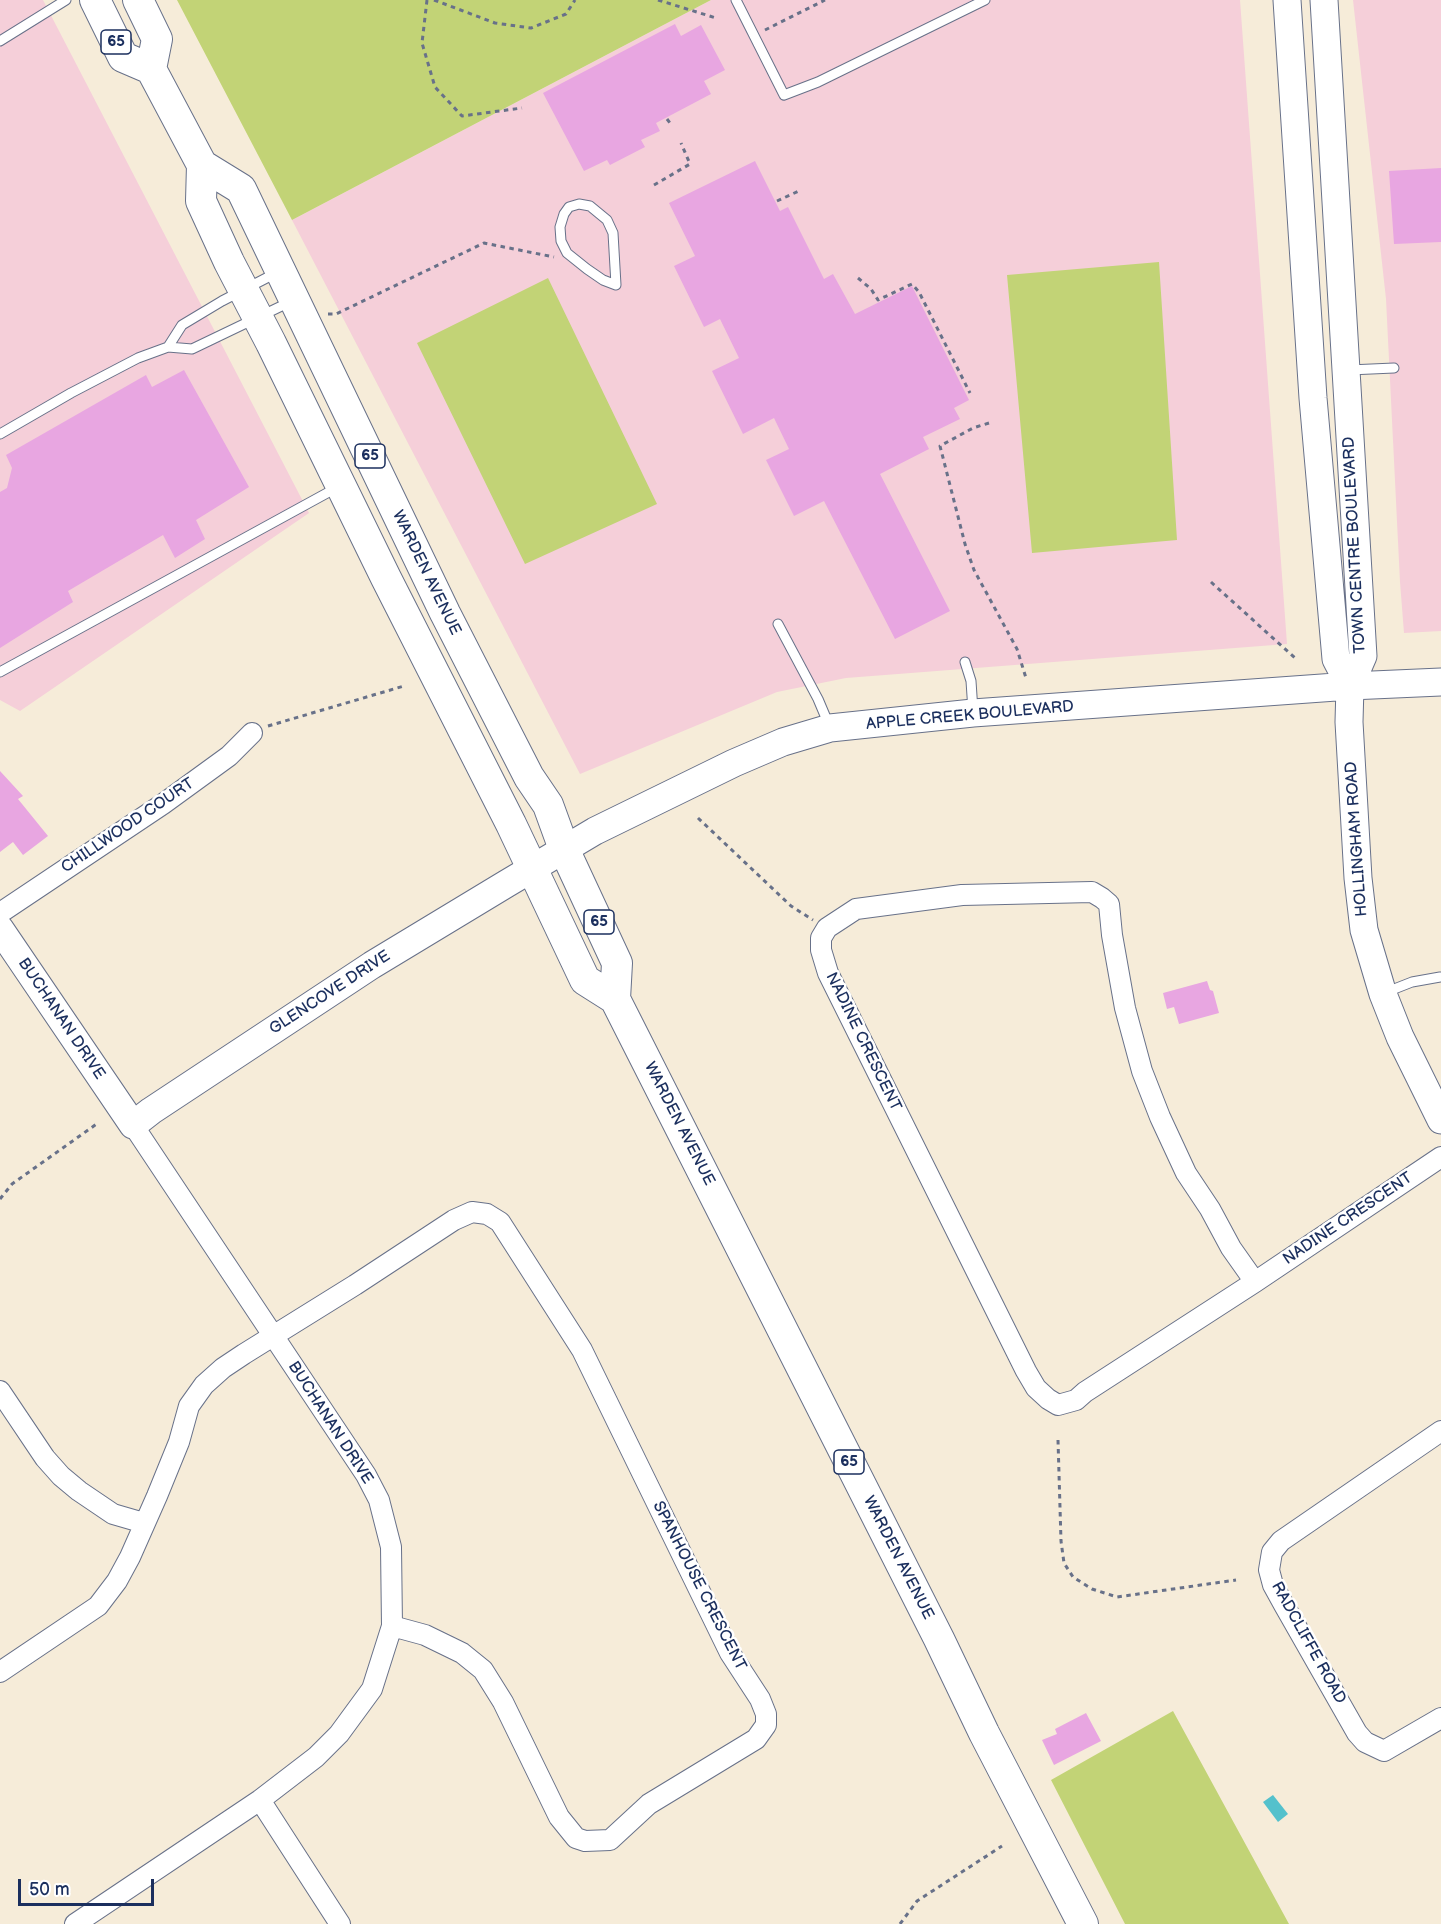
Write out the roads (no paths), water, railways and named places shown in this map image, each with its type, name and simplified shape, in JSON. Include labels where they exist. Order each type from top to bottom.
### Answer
[{"type":"main road","name":"65","points":[[95,0],[123,57],[151,69],[202,165],[201,201],[243,290],[511,824],[585,980],[615,999]]},
{"type":"main road","name":"65","points":[[138,0],[157,39],[151,69]]},
{"type":"main road","name":"TOWN CENTRE BOULEVARD","points":[[1287,0],[1313,398],[1336,659],[1350,686]]},
{"type":"main road","name":"TOWN CENTRE BOULEVARD","points":[[1323,0],[1363,656],[1350,686]]},
{"type":"main road","name":"WARDEN AVENUE","points":[[202,165],[241,189],[445,613],[529,777],[548,805],[564,849],[617,963],[615,999],[939,1639],[984,1733],[1083,1924]]},
{"type":"main road","name":"APPLE CREEK BOULEVARD","points":[[531,869],[595,831],[734,764],[783,742],[830,728],[973,713],[1350,686],[1441,682]]},
{"type":"main road","name":"HOLLINGHAM ROAD","points":[[1350,686],[1349,722],[1358,878],[1364,930],[1383,994],[1400,1038],[1441,1120]]},
{"type":"main road","name":"GLENCOVE DRIVE","points":[[133,1125],[372,965],[531,869]]},
{"type":"main road","name":"BUCHANAN DRIVE","points":[[0,929],[133,1125]]},
{"type":"street","name":"CHILLWOOD COURT","points":[[0,913],[163,804],[229,756],[252,733]]},
{"type":"street","name":"NADINE CRESCENT","points":[[1255,1282],[1231,1248],[1210,1209],[1186,1173],[1160,1117],[1142,1071],[1112,935],[1109,904],[1102,898],[1092,892],[963,895],[856,909],[827,928],[821,938],[821,950],[828,974],[1026,1371],[1036,1388],[1058,1405],[1076,1400],[1085,1392],[1255,1282],[1441,1157]]},
{"type":"street","name":"BUCHANAN DRIVE","points":[[75,1924],[260,1800],[316,1757],[339,1734],[372,1689],[392,1626],[391,1547],[379,1500],[366,1475],[133,1125]]},
{"type":"street","name":"SPANHOUSE CRESCENT","points":[[273,1335],[356,1285],[454,1220],[472,1212],[487,1214],[500,1222],[582,1350],[730,1653],[759,1699],[766,1714],[766,1725],[756,1739],[649,1804],[610,1840],[585,1841],[576,1838],[559,1817],[503,1702],[483,1670],[462,1653],[426,1635],[392,1626]]},
{"type":"street","points":[[0,1672],[98,1606],[126,1565],[179,1442],[189,1406],[204,1385],[223,1368],[273,1335]]},
{"type":"street","points":[[0,1391],[45,1458],[61,1476],[88,1498],[113,1514],[144,1522]]},
{"type":"street","name":"RADCLIFFE ROAD","points":[[1441,1431],[1281,1541],[1272,1552],[1269,1570],[1273,1586],[1357,1733],[1365,1742],[1384,1751],[1441,1718]]},
{"type":"street","points":[[260,1800],[340,1924]]},
{"type":"lane","points":[[0,41],[66,0]]},
{"type":"lane","points":[[736,0],[784,95],[818,82],[985,0]]},
{"type":"lane","points":[[579,204],[590,206],[608,220],[613,233],[616,285],[586,269],[567,253],[561,241],[560,227],[569,207],[579,204]]},
{"type":"lane","points":[[168,347],[182,326],[243,290],[280,272]]},
{"type":"lane","points":[[0,434],[110,372],[168,347],[192,349],[294,300]]},
{"type":"lane","points":[[1345,370],[1394,368]]},
{"type":"lane","points":[[0,672],[340,485]]},
{"type":"lane","points":[[778,624],[818,699],[830,728]]},
{"type":"lane","points":[[964,662],[971,681],[973,713]]},
{"type":"lane","points":[[1383,994],[1412,982],[1440,977]]},
{"type":"water","points":[[1273,1795],[1288,1814],[1278,1822],[1263,1802]]}]
